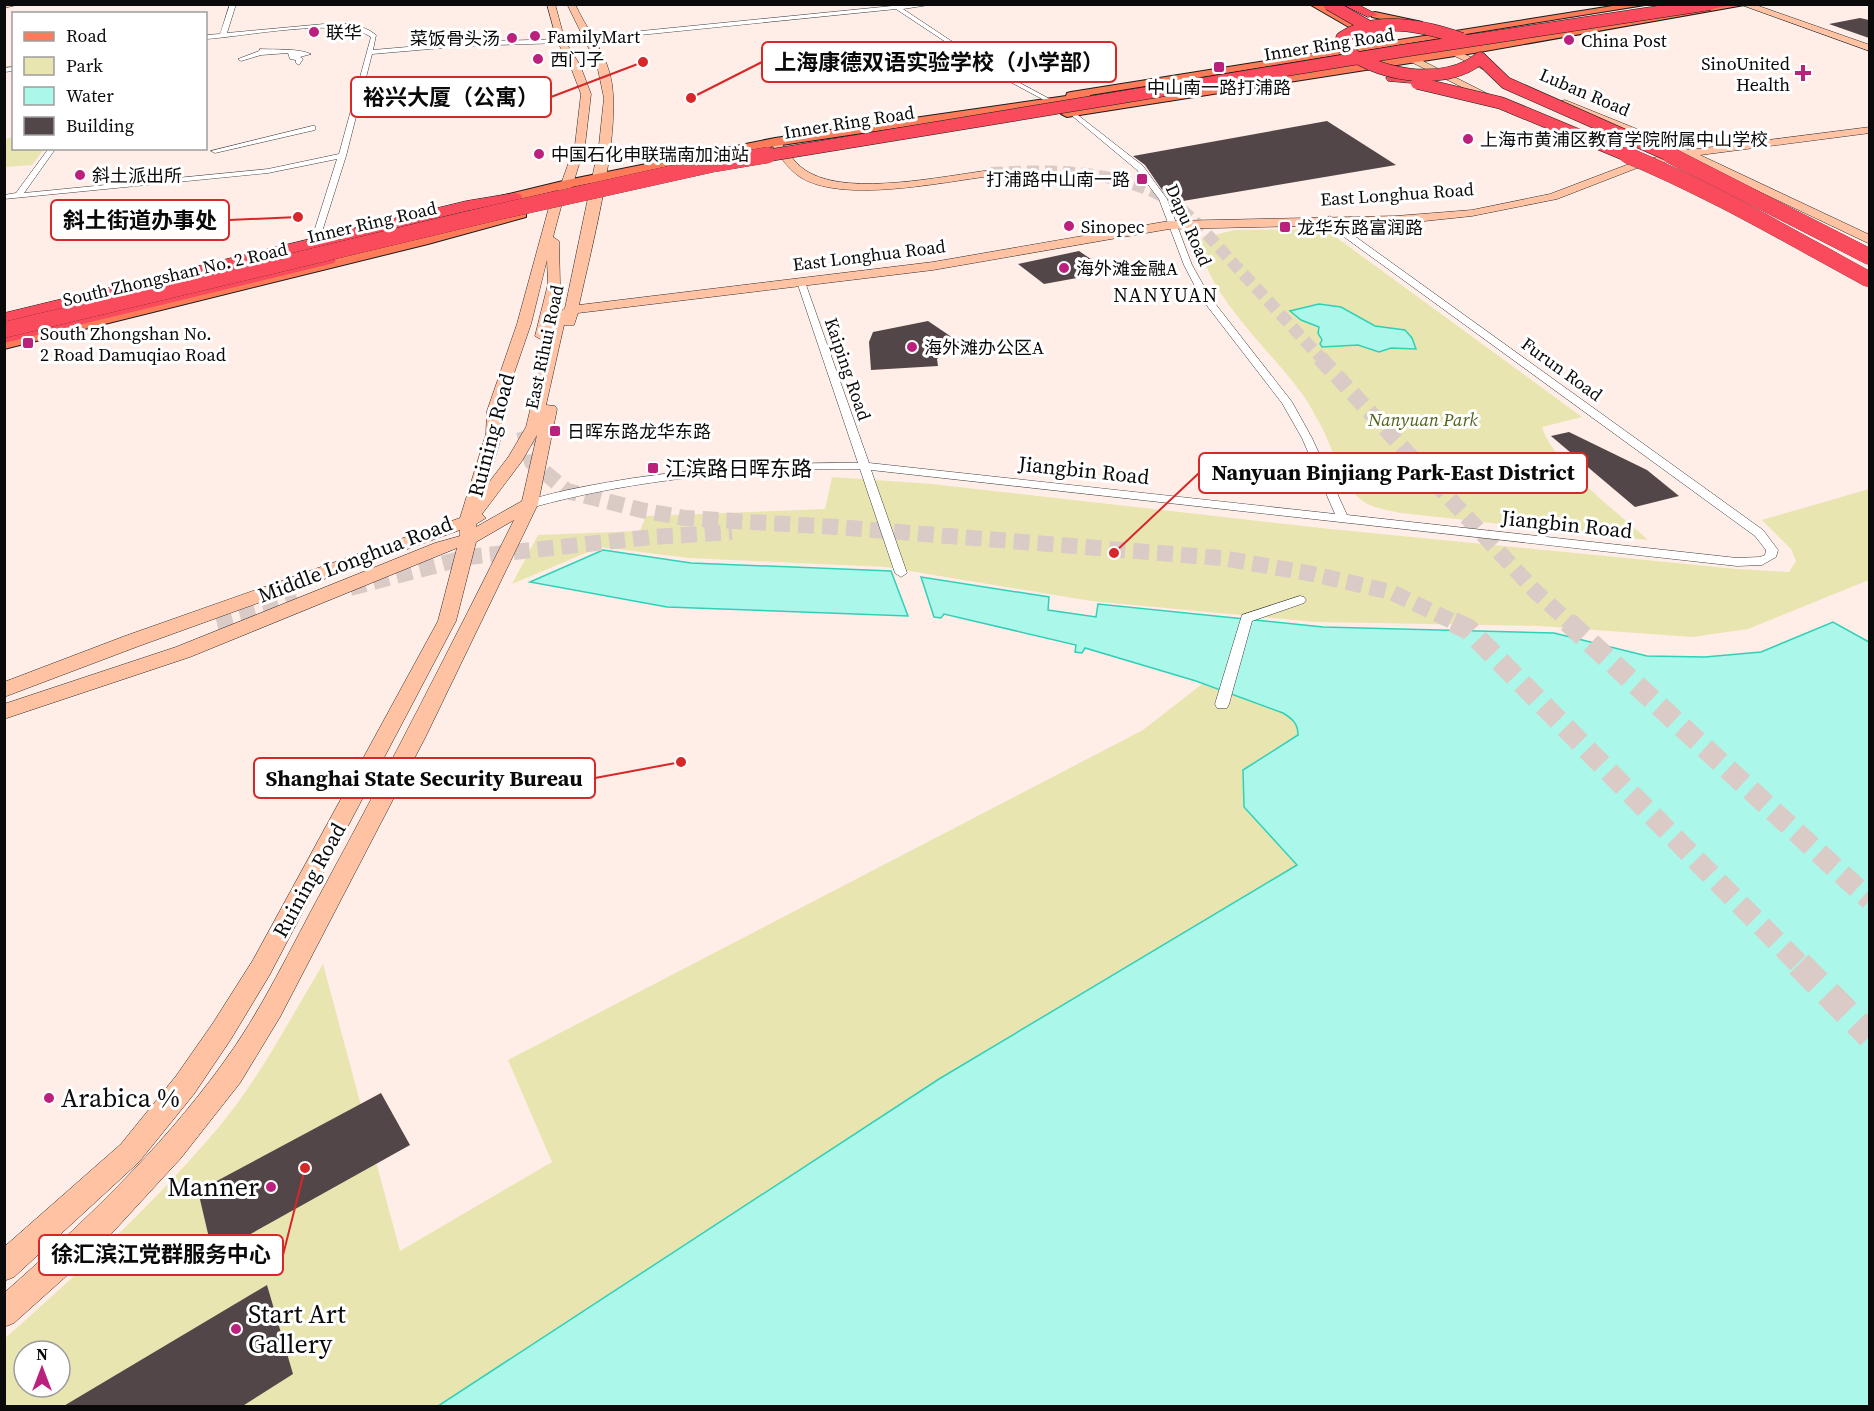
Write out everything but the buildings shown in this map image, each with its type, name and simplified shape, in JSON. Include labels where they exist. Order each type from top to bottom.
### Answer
[{"type":"highway","points":[[1321,4],[1337,18],[1342,34],[1343,50],[1358,60],[1397,75],[1501,103],[1670,173],[1744,211],[1869,283]]},
{"type":"highway","points":[[1329,4],[1456,72],[1671,168],[1869,273]]},
{"type":"highway","points":[[1339,4],[1465,70],[1681,167],[1869,266]]},
{"type":"highway","points":[[1347,4],[1393,24],[1414,27],[1428,38],[1467,42],[1506,82],[1692,165],[1869,257]]},
{"type":"highway","points":[[1030,112],[1090,107],[1316,72],[1442,78],[1457,72],[1460,67],[1454,56],[1447,51],[1360,4]]},
{"type":"highway","name":"Inner Ring Road","points":[[4,319],[583,184],[709,159],[1684,4]]},
{"type":"highway","points":[[1397,75],[1456,71],[1475,64],[1487,47],[1510,40],[1731,4]]},
{"type":"highway","name":"Inner Ring Road","points":[[4,330],[498,212],[714,164],[1655,7],[1714,6]]},
{"type":"highway","points":[[1393,24],[1471,29],[1497,28],[1655,7]]},
{"type":"highway","points":[[888,131],[1022,105],[1280,63],[1311,56],[1342,34],[1373,27],[1414,27]]},
{"type":"highway","points":[[1428,38],[1471,29]]},
{"type":"highway","points":[[4,319],[466,206],[519,196]]},
{"type":"highway","points":[[4,337],[520,214]]},
{"type":"main road","points":[[4,6],[17,4]]},
{"type":"main road","name":"Ruining Road","points":[[4,1267],[130,1153],[184,1085],[222,1031],[261,968],[402,709],[447,621],[468,530],[494,434],[494,411],[524,324],[554,212],[567,184],[580,145],[586,94],[575,65],[561,41],[550,4]]},
{"type":"main road","name":"East Rihui Road","points":[[530,504],[596,197],[610,112],[606,76],[591,39],[581,27],[572,4]]},
{"type":"main road","points":[[1313,4],[1474,91],[1641,164],[1869,283]]},
{"type":"main road","points":[[1321,4],[1366,33]]},
{"type":"main road","name":"Luban Road","points":[[1353,4],[1428,38],[1532,90],[1688,153],[1869,240]]},
{"type":"main road","points":[[1360,4],[1373,15],[1460,29],[1494,29]]},
{"type":"main road","points":[[1447,48],[1675,4]]},
{"type":"main road","points":[[1447,48],[1744,5],[1869,48]]},
{"type":"main road","name":"South Zhongshan No. 2 Road","points":[[4,319],[110,299],[567,184],[775,142],[1054,102],[1064,96],[1369,48],[1447,48],[1714,6]]},
{"type":"main road","points":[[1398,49],[1428,38],[1655,7]]},
{"type":"main road","points":[[1393,24],[1460,34]]},
{"type":"main road","points":[[1339,62],[1369,48]]},
{"type":"main road","name":"South Zhongshan No. 2 Road","points":[[4,337],[255,274],[520,214],[554,212],[596,197],[787,158],[1069,111],[1339,62],[1398,49]]},
{"type":"main road","name":"South Zhongshan No. 2 Road","points":[[1069,111],[1385,64],[1398,49]]},
{"type":"main road","points":[[1054,102],[1339,62],[1385,64]]},
{"type":"main road","name":"East Longhua Road","points":[[1331,220],[1416,214],[1518,200],[1569,186],[1629,159],[1669,147],[1869,122]]},
{"type":"main road","name":"East Longhua Road","points":[[571,310],[933,266],[1172,225],[1420,219],[1494,209],[1553,197],[1641,164],[1688,153],[1869,130]]},
{"type":"main road","points":[[775,142],[787,158],[806,176],[817,181],[842,186],[868,186],[991,173]]},
{"type":"main road","points":[[4,319],[316,238],[491,197],[519,196]]},
{"type":"main road","points":[[524,431],[554,284],[554,212]]},
{"type":"main road","points":[[4,344],[159,307],[520,214]]},
{"type":"main road","points":[[468,530],[494,486],[516,458],[534,427],[559,319],[571,310]]},
{"type":"main road","points":[[494,434],[500,468],[494,486]]},
{"type":"main road","name":"Ruining Road","points":[[4,1313],[91,1234],[172,1149],[231,1074],[271,1009],[416,736],[530,504]]},
{"type":"main road","name":"Middle Longhua Road","points":[[4,690],[132,641],[468,530],[530,504]]},
{"type":"main road","name":"Middle Longhua Road","points":[[4,712],[183,652],[441,547],[468,530]]},
{"type":"main road","points":[[4,703],[217,623]]},
{"type":"street","name":"Dapu Road","points":[[892,4],[990,69],[1069,111],[1140,168],[1155,186],[1188,265],[1206,298],[1287,402],[1307,438],[1342,518]]},
{"type":"street","points":[[371,52],[465,44],[591,39],[933,4]]},
{"type":"street","points":[[221,11],[232,7]]},
{"type":"street","points":[[223,35],[232,7]]},
{"type":"street","points":[[207,37],[305,26],[354,27],[368,31],[374,36],[342,156],[316,238]]},
{"type":"street","points":[[241,59],[261,55],[297,56]]},
{"type":"street","points":[[215,151],[312,128]]},
{"type":"street","points":[[265,140],[278,134],[297,132]]},
{"type":"street","points":[[236,136],[238,141],[250,143]]},
{"type":"street","points":[[256,151],[276,138]]},
{"type":"street","points":[[18,196],[52,150]]},
{"type":"street","points":[[4,197],[268,171],[342,156]]},
{"type":"street","name":"Furun Road","points":[[1331,220],[1759,532],[1772,550]]},
{"type":"street","name":"Kaiping Road","points":[[801,282],[901,573]]},
{"type":"street","name":"Jiangbin Road","points":[[530,504],[613,485],[690,474],[771,467],[863,466],[1737,562],[1762,561],[1770,557],[1772,550]]},
{"type":"street","points":[[1222,704],[1246,618],[1300,600]]},
{"type":"green space","points":[[12,137],[12,150],[43,150],[32,165],[5,167],[5,139]]},
{"type":"green space","name":"Nanyuan Park","points":[[1311,229],[1329,232],[1582,417],[1542,427],[1559,457],[1573,473],[1648,540],[1401,513],[1373,506],[1359,498],[1340,470],[1322,427],[1304,396],[1224,298],[1203,258],[1200,239],[1234,230]]},
{"type":"green space","points":[[832,477],[932,484],[1330,529],[1737,569],[1789,572],[1796,561],[1791,549],[1762,520],[1869,489],[1869,580],[1748,629],[1692,637],[1540,626],[1316,622],[1091,601],[885,567],[689,558],[600,547],[512,584],[538,535],[640,531],[646,516],[825,509]]},
{"type":"green space","points":[[1202,684],[1284,713],[1296,725],[1298,735],[1243,770],[1244,807],[1297,865],[939,1079],[438,1406],[5,1406],[4,1339],[115,1238],[218,1128],[261,1069],[323,964],[400,1251],[552,1162],[508,1060],[1143,730]]},
{"type":"water","points":[[1319,304],[1341,307],[1375,326],[1405,330],[1412,338],[1416,349],[1391,348],[1379,352],[1358,345],[1322,347],[1320,344],[1322,340],[1318,333],[1319,327],[1301,320],[1290,311]]},
{"type":"water","points":[[603,550],[691,563],[891,571],[908,616],[667,607],[530,582]]},
{"type":"water","points":[[921,577],[1049,597],[1048,610],[1096,617],[1098,604],[1323,627],[1554,633],[1647,656],[1705,657],[1761,652],[1833,622],[1869,642],[1869,1406],[438,1406],[939,1079],[1297,865],[1244,807],[1243,770],[1298,735],[1296,725],[1290,717],[1196,681],[1085,648],[1082,653],[1075,652],[1076,645],[944,614],[941,618],[934,617]]},
{"type":"tunnel","points":[[991,173],[1055,172],[1097,176],[1138,186],[1169,200],[1198,224],[1322,359]]},
{"type":"tunnel","points":[[1320,358],[1536,592],[1570,623]]},
{"type":"tunnel","points":[[524,431],[532,462],[567,491],[641,510],[685,518],[837,527],[1222,558],[1313,574],[1391,592],[1456,623]]},
{"type":"tunnel","points":[[350,588],[468,557],[652,537],[732,532]]},
{"type":"tunnel","points":[[222,622],[217,623],[298,602]]},
{"type":"tunnel","points":[[1453,622],[1468,629],[1801,966]]},
{"type":"tunnel","points":[[1568,622],[1870,900]]},
{"type":"tunnel","points":[[1799,964],[1870,1036]]},
{"type":"place","name":"联华","points":[[314,32]]},
{"type":"place","name":"FamilyMart","points":[[535,36]]},
{"type":"place","name":"菜饭骨头汤","points":[[512,38]]},
{"type":"place","name":"China Post","points":[[1569,40]]},
{"type":"place","name":"西门子","points":[[538,59]]},
{"type":"place","name":"裕兴大厦（公寓）","points":[[643,62]]},
{"type":"place","name":"中山南一路打浦路","points":[[1219,67]]},
{"type":"place","name":"SinoUnited Health","points":[[1803,73]]},
{"type":"place","name":"上海康德双语实验学校（小学部）","points":[[691,98]]},
{"type":"place","name":"上海市黄浦区教育学院附属中山学校","points":[[1468,139]]},
{"type":"place","name":"中国石化申联瑞南加油站","points":[[539,154]]},
{"type":"place","name":"斜土派出所","points":[[80,175]]},
{"type":"place","name":"打浦路中山南一路","points":[[1142,179]]},
{"type":"place","name":"斜土街道办事处","points":[[298,217]]},
{"type":"place","name":"Sinopec","points":[[1069,226]]},
{"type":"place","name":"龙华东路富润路","points":[[1285,227]]},
{"type":"place","name":"海外滩金融A","points":[[1064,268]]},
{"type":"place","name":"South Zhongshan No. 2 Road Damuqiao Road","points":[[28,343]]},
{"type":"place","name":"海外滩办公区A","points":[[912,347]]},
{"type":"place","name":"日晖东路龙华东路","points":[[555,431]]},
{"type":"place","name":"江滨路日晖东路","points":[[653,468]]},
{"type":"place","name":"Nanyuan Binjiang Park-East District","points":[[1114,553]]},
{"type":"place","name":"Shanghai State Security Bureau","points":[[681,762]]},
{"type":"place","name":"Arabica %","points":[[49,1098]]},
{"type":"place","name":"徐汇滨江党群服务中心","points":[[305,1168]]},
{"type":"place","name":"Manner","points":[[271,1187]]},
{"type":"place","name":"Start Art Gallery","points":[[236,1329]]},
{"type":"district","name":"NANYUAN","points":[[1166,295]]}]
